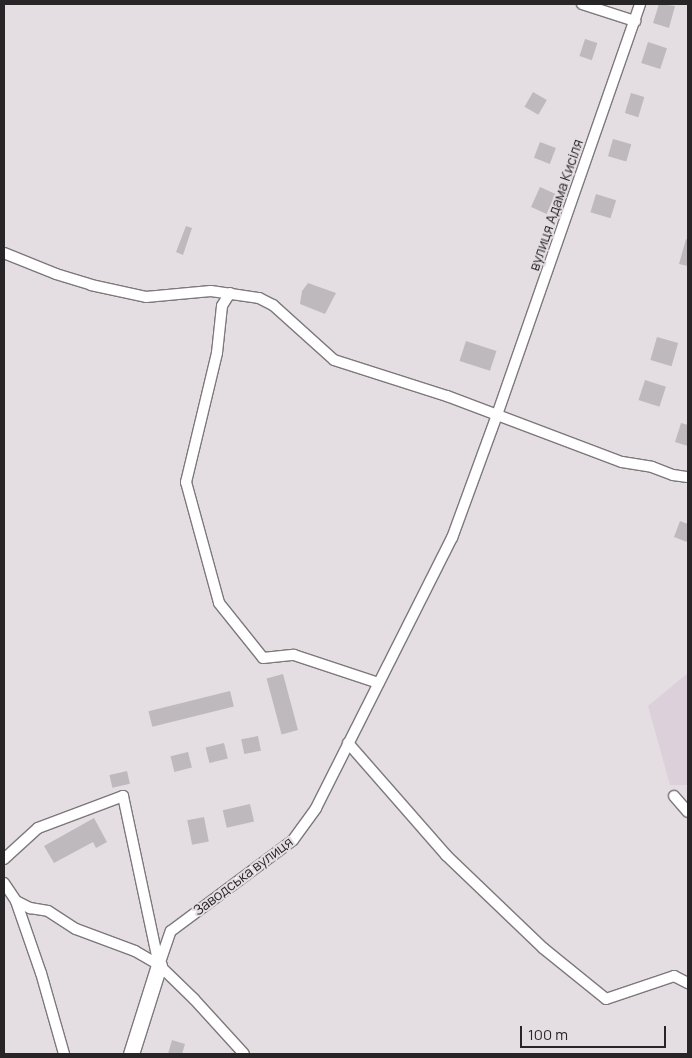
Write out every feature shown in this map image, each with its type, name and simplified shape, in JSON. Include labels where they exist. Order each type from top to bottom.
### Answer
[{"type":"street","points":[[582,4],[635,21]]},
{"type":"street","name":"вулиця Адама Кисіля","points":[[379,680],[452,538],[497,416],[640,4]]},
{"type":"street","points":[[4,253],[56,274],[146,297],[211,290],[259,298],[273,305],[334,360],[447,396],[622,462],[652,467],[673,475],[688,477]]},
{"type":"street","points":[[230,293],[222,306],[217,353],[186,482],[219,603],[264,658],[294,655],[379,680]]},
{"type":"street","name":"Заводська вулиця","points":[[131,1054],[159,965],[172,931],[293,840],[316,808],[379,680]]},
{"type":"street","points":[[348,743],[446,855],[543,948],[606,999],[674,976],[688,983]]},
{"type":"street","name":"Заводська вулиця","points":[[4,859],[38,828],[123,796],[159,965]]},
{"type":"street","points":[[674,796],[688,812]]},
{"type":"street","points":[[4,882],[16,901],[41,973],[64,1054]]},
{"type":"street","points":[[16,901],[30,908],[48,911],[76,929],[135,951],[159,965],[244,1054]]},
{"type":"shaded area","points":[[688,673],[688,785],[670,785],[648,706]]},
{"type":"building","points":[[659,4],[675,6],[669,28],[653,23]]},
{"type":"building","points":[[585,39],[597,43],[592,60],[579,56]]},
{"type":"building","points":[[648,42],[667,48],[660,69],[641,63]]},
{"type":"building","points":[[533,92],[547,100],[538,115],[524,107]]},
{"type":"building","points":[[631,93],[644,97],[638,117],[625,113]]},
{"type":"building","points":[[613,139],[631,144],[626,162],[608,156]]},
{"type":"building","points":[[540,142],[556,148],[550,164],[534,158]]},
{"type":"building","points":[[540,187],[556,194],[547,214],[531,207]]},
{"type":"building","points":[[596,194],[616,200],[611,218],[590,212]]},
{"type":"building","points":[[186,226],[192,228],[183,255],[176,252]]},
{"type":"building","points":[[686,239],[688,240],[688,266],[679,264]]},
{"type":"building","points":[[308,283],[336,293],[325,314],[300,304],[302,291]]},
{"type":"building","points":[[657,337],[678,343],[672,366],[650,360]]},
{"type":"building","points":[[466,341],[496,351],[490,371],[460,361]]},
{"type":"building","points":[[645,380],[666,387],[659,407],[639,400]]},
{"type":"building","points":[[681,423],[688,425],[688,446],[675,442]]},
{"type":"building","points":[[680,521],[688,524],[687,542],[674,537]]},
{"type":"building","points":[[283,674],[298,730],[282,734],[267,678]]},
{"type":"building","points":[[230,691],[234,707],[152,727],[148,711]]},
{"type":"building","points":[[258,736],[261,751],[244,754],[241,739]]},
{"type":"building","points":[[224,743],[228,759],[209,763],[206,748]]},
{"type":"building","points":[[188,752],[192,768],[174,772],[171,756]]},
{"type":"building","points":[[127,771],[130,784],[112,788],[109,775]]},
{"type":"building","points":[[250,804],[254,822],[227,828],[223,810]]},
{"type":"building","points":[[204,817],[209,842],[192,845],[187,820]]},
{"type":"building","points":[[94,818],[107,842],[96,848],[93,842],[54,863],[44,846]]},
{"type":"building","points":[[172,1040],[185,1044],[182,1054],[168,1054]]}]
